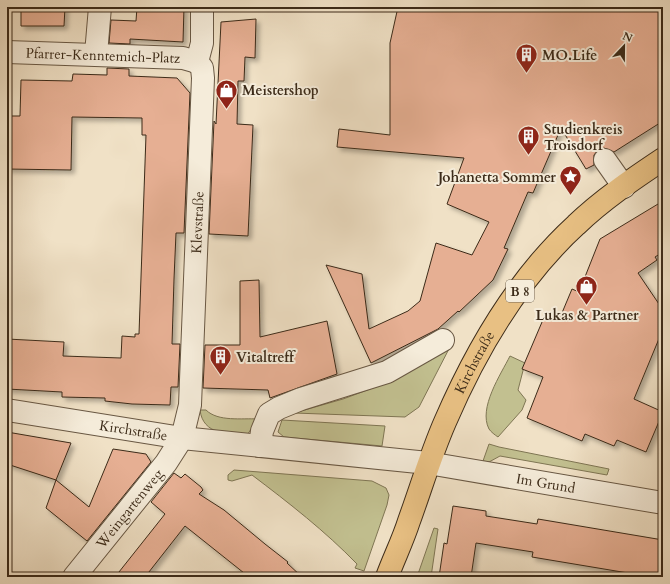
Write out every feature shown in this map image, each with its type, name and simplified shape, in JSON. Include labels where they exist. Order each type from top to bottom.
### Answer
[{"type":"main road","name":"Kirchstraße","points":[[428,463],[444,423],[473,360],[531,274],[576,224],[624,187],[663,160]]},
{"type":"main road","name":"B 8","points":[[387,577],[409,522],[428,463]]},
{"type":"street","points":[[96,54],[100,7]]},
{"type":"street","points":[[197,62],[202,43],[202,7]]},
{"type":"street","name":"Pfarrer-Kenntemich-Platz","points":[[7,52],[183,58],[197,62]]},
{"type":"street","name":"Klevstraße","points":[[182,438],[190,404],[203,78],[202,68],[197,62]]},
{"type":"street","points":[[606,160],[624,187]]},
{"type":"street","points":[[260,446],[262,431],[269,414],[279,408],[301,399],[387,372],[443,340]]},
{"type":"street","name":"Kirchstraße","points":[[7,410],[182,438],[428,463]]},
{"type":"street","name":"Weingartenweg","points":[[74,577],[166,463],[182,438]]},
{"type":"street","name":"Im Grund","points":[[428,463],[663,503]]},
{"type":"shaded area","points":[[452,343],[419,407],[405,417],[294,413],[343,399],[389,382]]},
{"type":"shaded area","points":[[510,356],[525,363],[518,390],[526,400],[522,410],[498,437],[489,429],[486,421],[486,411],[488,401],[496,381]]},
{"type":"shaded area","points":[[200,410],[206,410],[211,414],[224,418],[258,419],[247,435],[218,432],[211,429],[206,424],[202,418]]},
{"type":"shaded area","points":[[282,420],[385,426],[382,446],[284,437],[278,432]]},
{"type":"shaded area","points":[[489,444],[609,469],[607,475],[500,456],[489,462],[483,461]]},
{"type":"shaded area","points":[[234,470],[372,481],[386,488],[389,495],[387,505],[364,571],[355,568],[357,564],[332,540],[252,475],[232,481],[228,480],[228,475]]},
{"type":"shaded area","points":[[434,528],[438,529],[431,577],[417,577]]},
{"type":"building","points":[[21,7],[65,7],[64,26],[21,26]]},
{"type":"building","points":[[137,7],[184,7],[183,42],[130,39],[130,44],[109,43],[111,20],[136,21]]},
{"type":"building","points":[[398,7],[663,7],[663,121],[614,152],[604,148],[598,150],[594,155],[594,165],[586,169],[561,128],[533,193],[528,192],[504,248],[508,249],[493,280],[459,312],[458,311],[438,329],[371,363],[326,265],[362,274],[369,329],[408,311],[420,301],[436,243],[472,255],[489,222],[447,204],[464,158],[337,147],[339,129],[390,135],[390,43]]},
{"type":"building","points":[[256,19],[255,58],[245,57],[244,81],[238,81],[237,124],[253,125],[248,236],[209,234],[214,121],[216,124],[221,22]]},
{"type":"building","points":[[107,68],[129,69],[129,76],[177,78],[190,93],[184,233],[176,233],[174,279],[172,344],[180,344],[178,387],[171,387],[170,405],[132,404],[105,401],[105,398],[62,397],[62,392],[7,389],[7,339],[64,342],[63,356],[121,358],[122,336],[135,337],[135,334],[139,334],[146,135],[142,135],[142,118],[72,117],[71,170],[7,169],[7,116],[20,116],[21,80],[72,81],[73,74],[107,75]]},
{"type":"building","points":[[663,201],[663,252],[655,257],[657,260],[638,273],[663,310],[663,329],[634,399],[663,412],[646,452],[617,440],[614,446],[585,434],[582,441],[527,418],[543,377],[522,369],[545,315],[559,320],[572,289],[579,292],[600,239]]},
{"type":"building","points":[[259,280],[260,337],[327,321],[337,374],[270,398],[268,390],[203,388],[205,345],[240,345],[240,281]]},
{"type":"building","points":[[7,432],[71,443],[56,480],[7,464]]},
{"type":"building","points":[[113,449],[146,454],[151,462],[87,541],[46,508],[56,480],[89,507]]},
{"type":"building","points":[[174,473],[181,478],[185,474],[201,487],[203,490],[199,494],[224,510],[288,562],[287,563],[302,577],[249,577],[185,526],[145,577],[115,577],[165,514],[151,502]]},
{"type":"building","points":[[453,506],[486,511],[486,516],[537,524],[538,519],[663,540],[663,577],[652,577],[532,557],[533,552],[476,543],[471,577],[439,577],[444,543],[447,544]]},
{"type":"place","name":"MO.Life","points":[[527,74]]},
{"type":"place","name":"Meistershop","points":[[227,110]]},
{"type":"place","name":"Studienkreis Troisdorf","points":[[528,156]]},
{"type":"place","name":"Johanetta Sommer","points":[[571,196]]},
{"type":"place","name":"Lukas & Partner","points":[[587,306]]},
{"type":"place","name":"Vitaltreff","points":[[220,376]]}]
